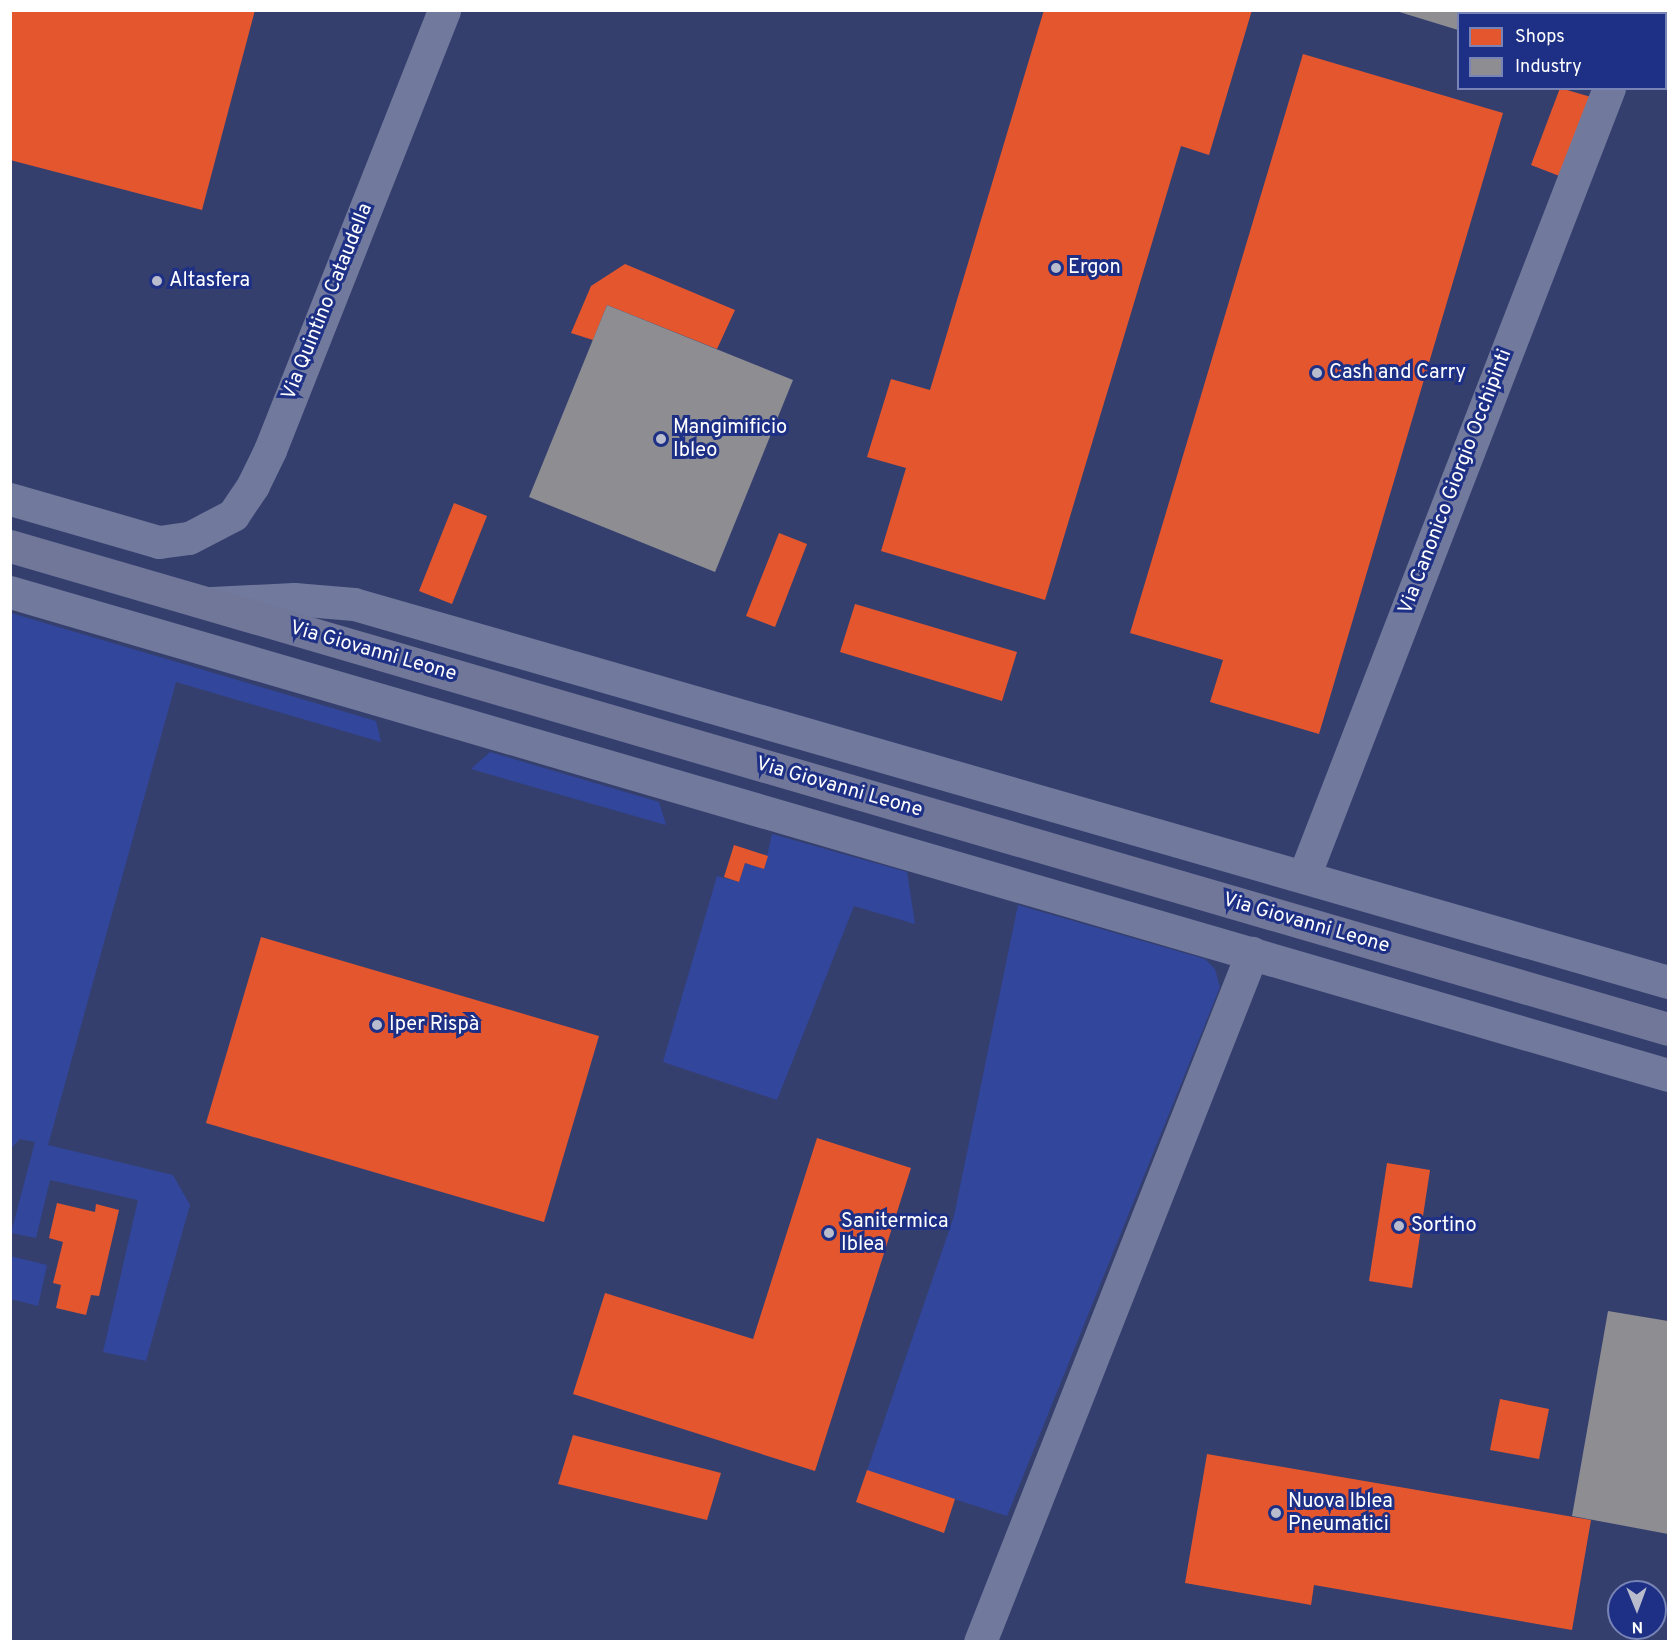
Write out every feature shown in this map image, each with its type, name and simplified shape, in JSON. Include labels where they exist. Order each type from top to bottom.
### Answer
[{"type":"main road","name":"Via Giovanni Leone","points":[[10,546],[1668,1029]]},
{"type":"street","name":"Via Quintino Cataudella","points":[[10,499],[159,542],[189,538],[211,529],[233,514],[253,485],[444,10]]},
{"type":"street","name":"Via Canonico Giorgio Occhipinti","points":[[1304,876],[1608,90]]},
{"type":"street","points":[[10,592],[1668,1075]]},
{"type":"street","points":[[207,604],[294,599],[354,604],[1668,982]]},
{"type":"street","points":[[980,1641],[1252,953]]},
{"type":"shaded area","points":[[11,613],[376,721],[381,742],[176,682],[48,1145],[173,1175],[190,1205],[146,1361],[103,1352],[138,1200],[50,1180],[36,1238],[11,1233],[35,1142],[20,1139],[11,1148]]},
{"type":"shaded area","points":[[490,752],[659,802],[666,825],[471,769]]},
{"type":"shaded area","points":[[772,834],[907,872],[915,924],[854,906],[777,1100],[663,1062],[717,876],[739,882],[745,863],[764,869]]},
{"type":"shaded area","points":[[1018,905],[1205,959],[1215,969],[1220,987],[1007,1516],[867,1471],[954,1216]]},
{"type":"shaded area","points":[[10,1256],[47,1265],[38,1306],[11,1299]]},
{"type":"building: Shops","points":[[10,10],[255,10],[202,210],[10,160]]},
{"type":"building: Shops","name":"Ergon","points":[[1044,10],[1252,10],[1209,155],[1181,146],[1045,600],[881,551],[906,468],[867,457],[891,379],[930,390]]},
{"type":"building: Shops","name":"Cash and Carry","points":[[1303,54],[1503,113],[1319,734],[1210,702],[1223,660],[1130,633]]},
{"type":"building: Shops","points":[[1559,90],[1591,97],[1562,177],[1531,165]]},
{"type":"building: Shops","points":[[625,264],[735,310],[717,349],[607,305],[593,340],[571,333],[591,286]]},
{"type":"building: Shops","points":[[454,503],[487,516],[452,604],[419,591]]},
{"type":"building: Shops","points":[[779,533],[807,544],[775,627],[746,616]]},
{"type":"building: Shops","points":[[855,604],[1017,652],[1002,701],[840,652]]},
{"type":"building: Shops","points":[[734,845],[768,856],[764,869],[745,863],[739,882],[724,877]]},
{"type":"building: Shops","points":[[261,937],[599,1036],[544,1222],[206,1123]]},
{"type":"building: Shops","points":[[817,1138],[911,1168],[815,1471],[573,1394],[605,1293],[753,1339]]},
{"type":"building: Shops","name":"Sortino","points":[[1387,1163],[1430,1170],[1412,1288],[1369,1281]]},
{"type":"building: Shops","points":[[57,1203],[95,1212],[96,1204],[119,1210],[99,1296],[91,1295],[86,1315],[56,1308],[61,1285],[53,1283],[63,1242],[49,1238]]},
{"type":"building: Shops","points":[[1500,1399],[1549,1409],[1539,1459],[1490,1450]]},
{"type":"building: Shops","points":[[573,1435],[721,1473],[707,1520],[558,1484]]},
{"type":"building: Shops","points":[[1207,1454],[1591,1520],[1572,1630],[1314,1585],[1311,1605],[1185,1583]]},
{"type":"building: Shops","points":[[867,1470],[955,1499],[944,1533],[856,1502]]},
{"type":"building: Industry","points":[[1393,10],[1569,10],[1457,12],[1457,30]]},
{"type":"building: Industry","name":"Mangimificio Ibleo","points":[[607,305],[793,380],[715,572],[529,497]]},
{"type":"building: Industry","points":[[1608,1311],[1668,1321],[1668,1534],[1572,1516]]},
{"type":"place","name":"Ergon","points":[[1056,268]]},
{"type":"place","name":"Altasfera","points":[[157,281]]},
{"type":"place","name":"Cash and Carry","points":[[1317,373]]},
{"type":"place","name":"Mangimificio Ibleo","points":[[661,439]]},
{"type":"place","name":"Iper Rispà","points":[[377,1025]]},
{"type":"place","name":"Sortino","points":[[1399,1226]]},
{"type":"place","name":"Sanitermica Iblea","points":[[829,1233]]},
{"type":"place","name":"Nuova Iblea Pneumatici","points":[[1276,1513]]}]
